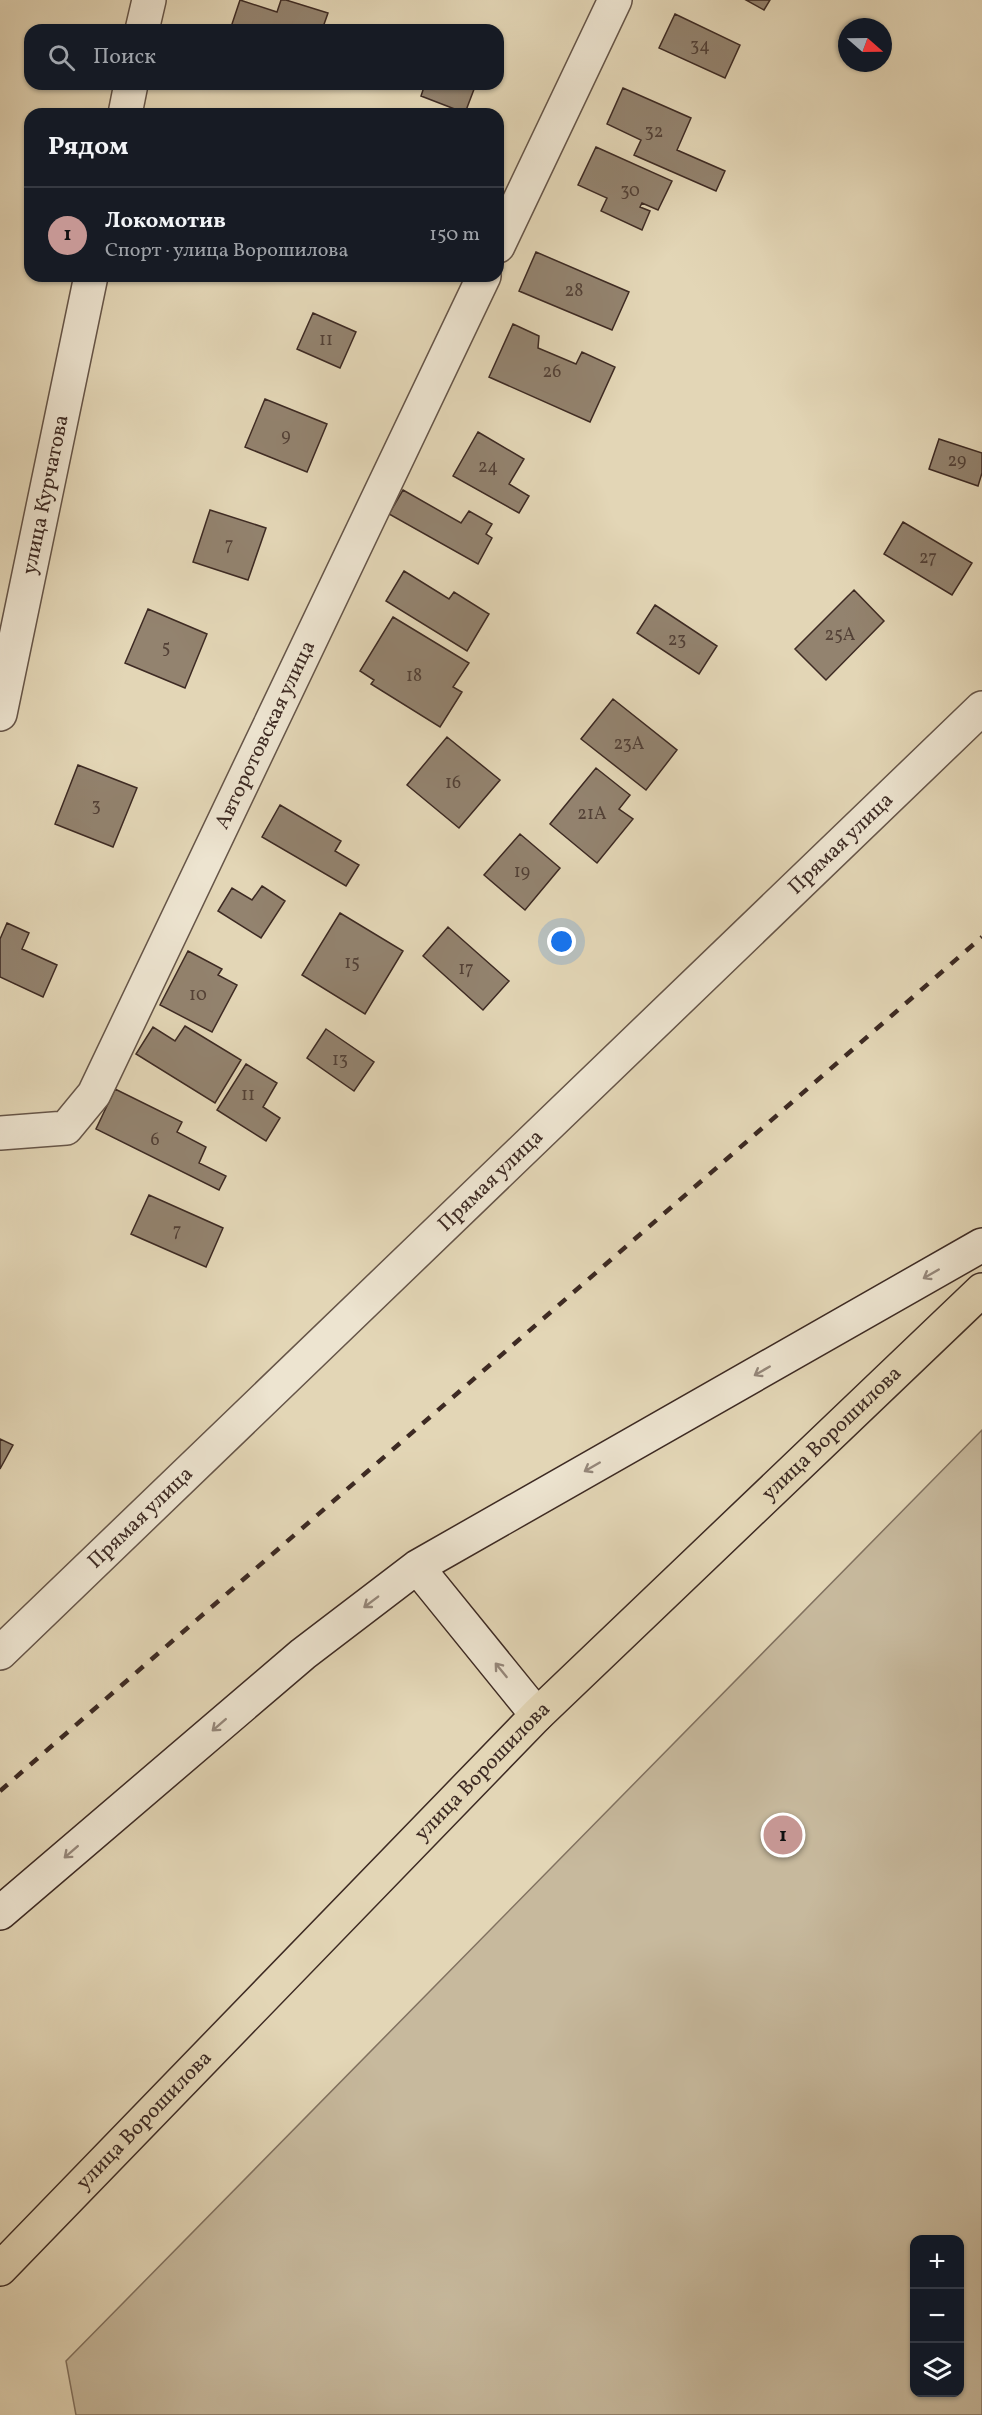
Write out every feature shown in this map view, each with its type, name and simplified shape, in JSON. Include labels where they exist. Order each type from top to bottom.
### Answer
[{"type":"main road","name":"улица Ворошилова","points":[[0,2269],[537,1715],[982,1290]]},
{"type":"street","points":[[143,24],[149,0]]},
{"type":"street","points":[[504,233],[615,0]]},
{"type":"street","points":[[126,108],[130,90]]},
{"type":"street","name":"улица Курчатова","points":[[0,714],[90,282]]},
{"type":"street","name":"Авторотовская улица","points":[[0,1133],[66,1128],[94,1094],[481,282]]},
{"type":"street","name":"Прямая улица","points":[[0,1653],[982,708]]},
{"type":"street","points":[[0,1913],[303,1654],[417,1567],[982,1245]]},
{"type":"street","points":[[417,1567],[537,1715]]},
{"type":"shaded area","points":[[982,1430],[982,2415],[76,2415],[66,2361]]},
{"type":"building","points":[[240,0],[277,12],[281,0],[286,0],[328,13],[324,24],[232,24]]},
{"type":"building","points":[[746,0],[770,0],[764,10]]},
{"type":"building","points":[[675,14],[740,45],[725,78],[659,48]]},
{"type":"building","points":[[623,88],[691,118],[677,150],[725,171],[716,191],[634,155],[641,140],[607,124]]},
{"type":"building","points":[[423,90],[474,90],[467,108],[452,108],[421,96]]},
{"type":"building","points":[[596,147],[672,181],[658,210],[642,203],[640,207],[650,211],[642,230],[601,211],[607,198],[578,185]]},
{"type":"building","points":[[536,252],[629,292],[612,330],[519,291]]},
{"type":"building","points":[[313,313],[356,332],[340,368],[297,349]]},
{"type":"building","points":[[513,324],[539,336],[538,348],[576,364],[582,352],[615,367],[590,422],[489,377]]},
{"type":"building","points":[[265,399],[327,424],[307,472],[245,447]]},
{"type":"building","points":[[478,432],[524,459],[509,484],[529,496],[519,513],[453,476]]},
{"type":"building","points":[[939,439],[982,453],[982,473],[978,486],[929,469]]},
{"type":"building","points":[[403,490],[461,523],[469,511],[492,524],[486,534],[492,538],[478,564],[389,514]]},
{"type":"building","points":[[210,510],[266,528],[248,580],[193,562]]},
{"type":"building","points":[[903,522],[972,563],[952,595],[884,554]]},
{"type":"building","points":[[404,571],[449,599],[454,592],[489,614],[467,651],[386,601]]},
{"type":"building","points":[[854,590],[884,621],[826,680],[795,649]]},
{"type":"building","points":[[655,605],[717,646],[699,674],[637,633]]},
{"type":"building","points":[[148,609],[207,634],[185,688],[125,663]]},
{"type":"building","points":[[393,617],[469,663],[453,687],[462,692],[440,727],[371,684],[374,680],[360,671]]},
{"type":"building","points":[[613,699],[677,750],[646,790],[581,739]]},
{"type":"building","points":[[447,737],[500,780],[459,828],[407,785]]},
{"type":"building","points":[[78,765],[137,788],[113,847],[55,824]]},
{"type":"building","points":[[596,768],[630,795],[619,809],[633,819],[597,863],[550,824]]},
{"type":"building","points":[[280,805],[341,841],[335,851],[359,865],[346,886],[262,837]]},
{"type":"building","points":[[520,834],[560,868],[525,910],[484,875]]},
{"type":"building","points":[[262,886],[285,901],[261,938],[218,911],[232,888],[252,900]]},
{"type":"building","points":[[340,913],[403,951],[365,1014],[302,975]]},
{"type":"building","points":[[7,923],[29,933],[22,949],[57,965],[43,997],[0,977],[0,939]]},
{"type":"building","points":[[448,927],[509,981],[483,1010],[423,956]]},
{"type":"building","points":[[188,951],[222,969],[218,975],[237,985],[212,1032],[160,1005]]},
{"type":"building","points":[[185,1026],[241,1060],[215,1103],[136,1054],[153,1027],[175,1041]]},
{"type":"building","points":[[326,1029],[374,1062],[354,1091],[307,1058]]},
{"type":"building","points":[[246,1064],[277,1083],[263,1107],[280,1118],[266,1141],[217,1110]]},
{"type":"building","points":[[115,1089],[182,1122],[177,1132],[206,1147],[199,1163],[226,1176],[219,1190],[96,1129]]},
{"type":"building","points":[[149,1195],[223,1228],[206,1267],[131,1234]]},
{"type":"building","points":[[0,1439],[13,1445],[0,1469]]},
{"type":"railway","points":[[0,1791],[982,937]]},
{"type":"place","name":"Локомотив","points":[[783,1835]]}]
